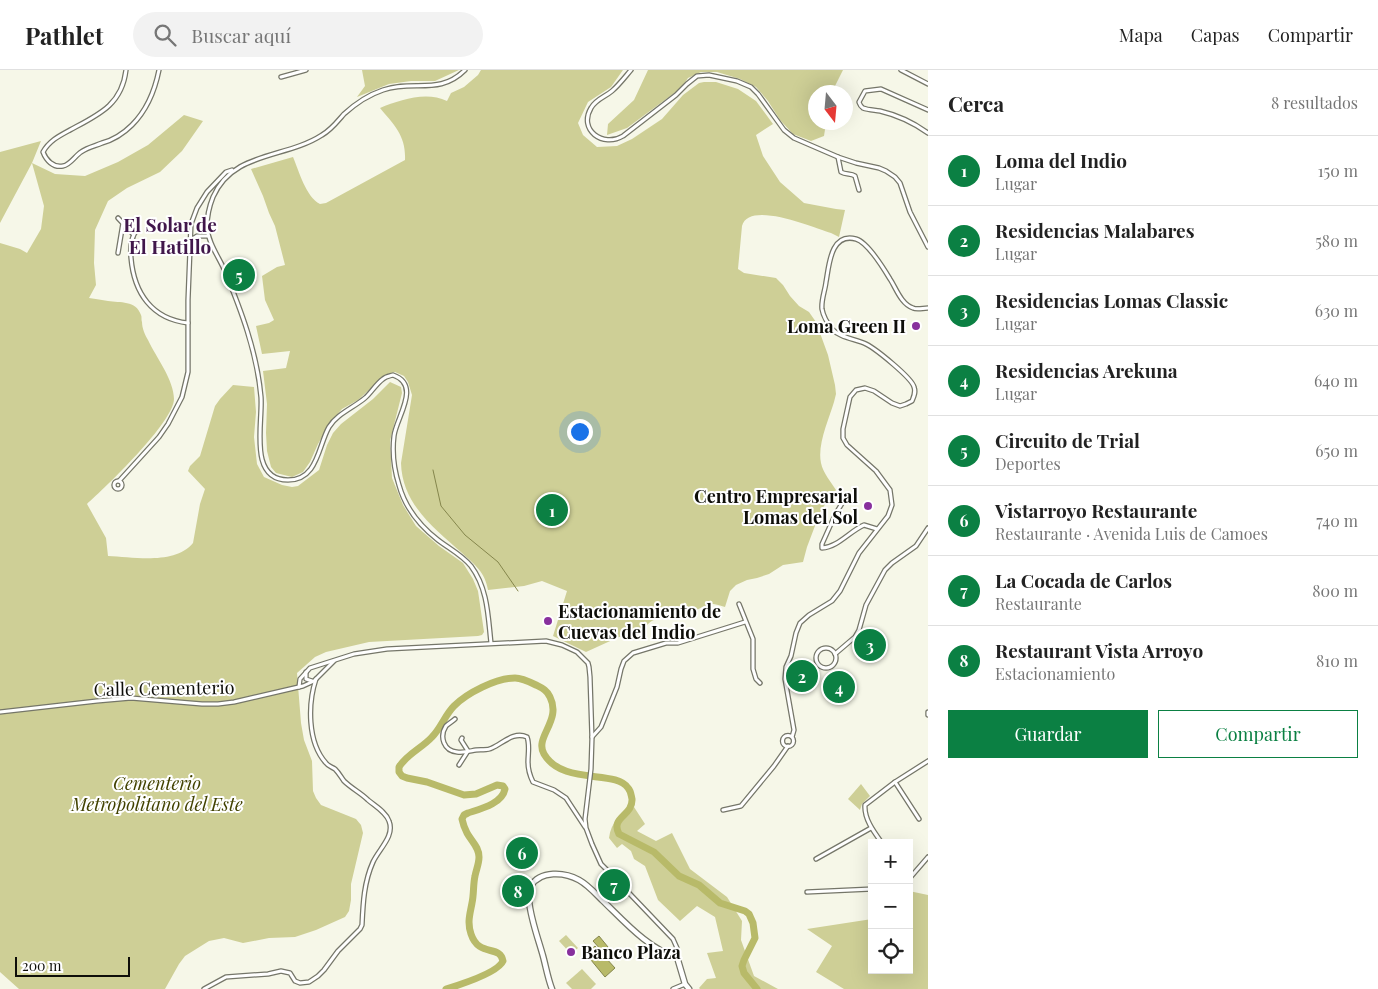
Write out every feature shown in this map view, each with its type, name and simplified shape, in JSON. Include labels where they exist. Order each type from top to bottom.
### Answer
[{"type":"street","points":[[126,70],[122,88],[108,108],[48,144],[43,152],[46,160],[53,165],[62,166],[69,163],[80,152],[104,143],[132,126],[149,101],[159,70]]},
{"type":"street","points":[[281,77],[306,70]]},
{"type":"street","points":[[119,481],[159,438],[182,397],[188,372],[191,224],[201,201],[215,182],[226,172],[317,138],[331,129],[353,107],[378,92],[401,86],[444,84],[466,70]]},
{"type":"street","points":[[631,70],[612,91],[597,101],[589,111],[588,124],[591,131],[599,138],[606,140],[618,138],[676,95],[695,78],[709,75],[734,80],[750,88],[763,99],[784,130],[790,135],[838,157],[879,168],[895,177],[900,182],[910,212],[928,246]]},
{"type":"street","points":[[902,70],[928,84]]},
{"type":"street","points":[[928,110],[881,89],[865,91],[859,102],[865,109],[898,116],[928,133]]},
{"type":"street","points":[[838,157],[841,172],[855,176],[858,190]]},
{"type":"street","points":[[235,169],[219,186],[212,200],[207,223],[208,236],[244,319],[253,349],[260,394],[260,456],[265,470],[282,480],[293,480],[305,475],[317,460],[333,422],[364,399],[382,379],[390,376],[400,378],[405,384],[407,397],[394,433],[393,450],[396,476],[401,492],[408,507],[420,523],[435,538],[460,555],[472,568],[480,582],[486,600],[491,643]]},
{"type":"street","points":[[118,218],[133,234]]},
{"type":"street","points":[[118,253],[123,223]]},
{"type":"street","points":[[138,228],[133,234],[131,248],[134,277],[139,290],[156,311],[166,318],[188,323]]},
{"type":"street","points":[[191,240],[197,236],[208,236]]},
{"type":"street","points":[[723,810],[741,806],[788,746],[793,743],[794,730],[785,679],[786,667],[800,623],[832,601],[840,591],[858,553],[888,516],[892,505],[890,490],[876,471],[847,446],[843,438],[848,402],[852,393],[860,388],[866,388],[892,403],[903,405],[909,403],[913,398],[915,388],[912,381],[874,349],[865,343],[836,332],[828,323],[822,304],[831,256],[835,246],[849,239],[861,241],[869,248],[905,302],[913,308],[928,308]]},
{"type":"street","points":[[847,495],[835,515],[822,548],[830,547],[864,525],[877,529]]},
{"type":"street","points":[[835,654],[855,637],[859,630],[866,605],[885,570],[892,562],[916,546],[928,528]]},
{"type":"street","points":[[738,604],[753,638],[753,669],[756,679],[760,684]]},
{"type":"street","points":[[592,738],[600,726],[617,687],[620,668],[624,661],[633,653],[666,643],[678,643],[745,622]]},
{"type":"street","points":[[300,687],[300,679],[310,668],[354,654],[387,649],[550,641],[568,647],[588,663],[590,672],[592,738],[591,769],[585,809],[586,827]]},
{"type":"street","points":[[828,649],[835,654],[836,661],[832,666],[826,668],[818,663],[817,657],[822,650],[828,649]]},
{"type":"street","points":[[204,989],[226,977],[268,974],[281,971],[290,973],[300,983],[309,982],[324,970],[338,951],[362,925],[366,882],[379,850],[390,834],[390,823],[385,814],[347,784],[336,770],[326,764],[318,750],[311,722],[310,703],[315,680],[336,659]]},
{"type":"street","points":[[306,671],[306,679],[315,680]]},
{"type":"street","name":"Calle Cementerio","points":[[0,712],[131,698],[218,704],[257,698],[300,687],[315,680]]},
{"type":"street","points":[[455,719],[446,726],[442,739],[448,750],[456,752],[486,750],[509,738],[522,734],[527,737],[530,743],[529,775],[533,782],[554,790],[566,798],[586,827],[602,864],[673,939],[677,948],[677,957],[685,984],[689,989]]},
{"type":"street","points":[[788,746],[784,744],[783,739],[787,736],[792,737]]},
{"type":"street","points":[[462,738],[461,740],[468,751]]},
{"type":"street","points":[[459,765],[468,751]]},
{"type":"street","points":[[879,839],[871,828],[864,805],[928,761]]},
{"type":"street","points":[[895,782],[919,819]]},
{"type":"street","points":[[816,859],[871,828]]},
{"type":"street","points":[[913,872],[928,857]]},
{"type":"street","points":[[552,989],[530,909],[528,895],[535,881],[546,875],[564,875],[579,879],[645,939],[657,948],[677,957]]},
{"type":"street","points":[[807,892],[868,889]]},
{"type":"street","points":[[548,989],[549,983]]},
{"type":"street","points":[[673,989],[685,984]]},
{"type":"green space","points":[[362,70],[459,70],[435,81],[411,81],[389,84],[357,97],[365,86]]},
{"type":"green space","points":[[481,70],[623,70],[611,87],[588,102],[578,123],[583,135],[597,147],[617,146],[632,139],[662,119],[683,95],[699,83],[716,82],[738,89],[756,101],[773,124],[756,135],[763,156],[780,182],[804,203],[845,210],[839,237],[797,222],[769,215],[756,215],[747,219],[742,226],[738,269],[744,273],[776,278],[799,306],[809,312],[816,322],[828,355],[835,385],[836,394],[822,440],[820,456],[823,470],[836,490],[821,510],[803,562],[783,565],[769,574],[736,585],[730,591],[725,607],[710,604],[681,616],[655,619],[645,627],[641,635],[619,637],[586,652],[553,636],[567,591],[542,581],[524,586],[488,590],[479,569],[421,514],[413,503],[403,478],[401,463],[412,395],[404,376],[395,372],[385,375],[358,400],[342,409],[330,423],[303,472],[292,477],[276,473],[271,467],[267,451],[267,404],[263,371],[286,368],[290,351],[262,354],[256,326],[274,320],[265,300],[262,276],[277,267],[285,265],[275,226],[251,169],[293,157],[311,196],[320,204],[326,203],[405,160],[404,144],[395,126],[380,108],[396,102],[422,97],[439,98],[447,101],[451,93],[464,87]]},
{"type":"green space","points":[[648,70],[843,70],[836,85],[808,85],[808,130],[825,130],[824,136],[811,141],[793,134],[780,120],[756,87],[740,79],[717,72],[701,72],[688,78],[681,88],[627,128],[607,135],[608,124],[634,100]]},
{"type":"green space","name":"Cementerio Metropolitano del Este","points":[[184,115],[203,121],[182,151],[160,172],[127,188],[108,201],[95,230],[94,263],[96,285],[89,298],[127,303],[139,310],[145,334],[168,376],[174,399],[163,423],[151,438],[87,504],[106,538],[108,556],[165,557],[185,550],[193,543],[200,504],[205,489],[188,471],[190,466],[200,456],[215,406],[233,385],[254,387],[256,412],[254,437],[257,464],[264,477],[292,487],[298,486],[319,470],[333,433],[390,382],[401,387],[402,393],[390,441],[392,478],[403,505],[416,526],[463,563],[478,591],[484,632],[482,635],[369,642],[326,652],[315,657],[297,673],[301,723],[304,740],[312,761],[313,791],[321,805],[356,819],[361,825],[363,833],[351,884],[349,911],[345,917],[295,937],[269,938],[243,943],[224,938],[209,941],[185,956],[165,989],[19,989],[0,972],[0,243],[27,253],[41,229],[44,206],[32,163],[55,174],[85,176],[118,162],[148,145]]},
{"type":"green space","points":[[41,141],[32,163],[0,223],[0,152]]},
{"type":"green space","points":[[861,784],[870,796],[862,804],[860,810],[848,799]]},
{"type":"green space","points":[[634,807],[645,824],[637,831],[656,841],[672,833],[690,869],[727,897],[742,921],[741,940],[754,976],[778,989],[699,988],[707,979],[716,978],[707,953],[723,951],[715,917],[697,906],[680,921],[658,900],[645,866],[634,859],[631,851],[622,844],[617,848],[609,838],[617,819],[624,812]]},
{"type":"green space","points":[[913,892],[928,895],[928,989],[844,989],[816,972],[832,946],[807,929],[868,920],[868,974],[913,974]]},
{"type":"green space","points":[[566,935],[578,948],[571,954],[559,941]]},
{"type":"green space","points":[[582,969],[596,984],[591,989],[572,989],[566,983]]},
{"type":"shaded area","points":[[599,936],[608,947],[603,952],[593,941]]},
{"type":"shaded area","points":[[595,946],[615,968],[605,977],[586,954]]},
{"type":"waterway","points":[[433,470],[441,506],[465,535],[498,562],[518,591]]},
{"type":"waterway","points":[[446,989],[486,974],[494,970],[503,961],[498,953],[479,946],[471,934],[469,918],[479,857],[478,850],[467,833],[462,819],[464,815],[484,808],[500,799],[505,789],[503,786],[497,785],[476,794],[464,795],[427,782],[402,776],[399,772],[399,767],[406,758],[432,737],[451,710],[460,701],[474,691],[491,683],[515,678],[526,680],[540,687],[550,697],[553,714],[542,741],[542,748],[544,754],[553,764],[563,770],[576,774],[622,782],[629,789],[632,799],[631,805],[617,824],[619,834],[654,852],[679,876],[699,885],[720,903],[749,914],[753,923],[755,938],[742,966],[744,973],[757,989]]},
{"type":"place","name":"Circuito de Trial","points":[[239,275]]},
{"type":"place","name":"Loma Green II","points":[[916,326]]},
{"type":"place","name":"Centro Empresarial Lomas del Sol","points":[[868,506]]},
{"type":"place","name":"Loma del Indio","points":[[552,510]]},
{"type":"place","name":"Estacionamiento de Cuevas del Indio","points":[[548,621]]},
{"type":"place","name":"Residencias Lomas Classic","points":[[870,645]]},
{"type":"place","name":"Residencias Malabares","points":[[802,676]]},
{"type":"place","name":"Residencias Arekuna","points":[[839,687]]},
{"type":"place","name":"Vistarroyo Restaurante","points":[[522,853]]},
{"type":"place","name":"La Cocada de Carlos","points":[[614,885]]},
{"type":"place","name":"Restaurant Vista Arroyo","points":[[518,891]]},
{"type":"place","name":"Banco Plaza","points":[[571,952]]},
{"type":"district","name":"El Solar de El Hatillo","points":[[170,235]]}]
